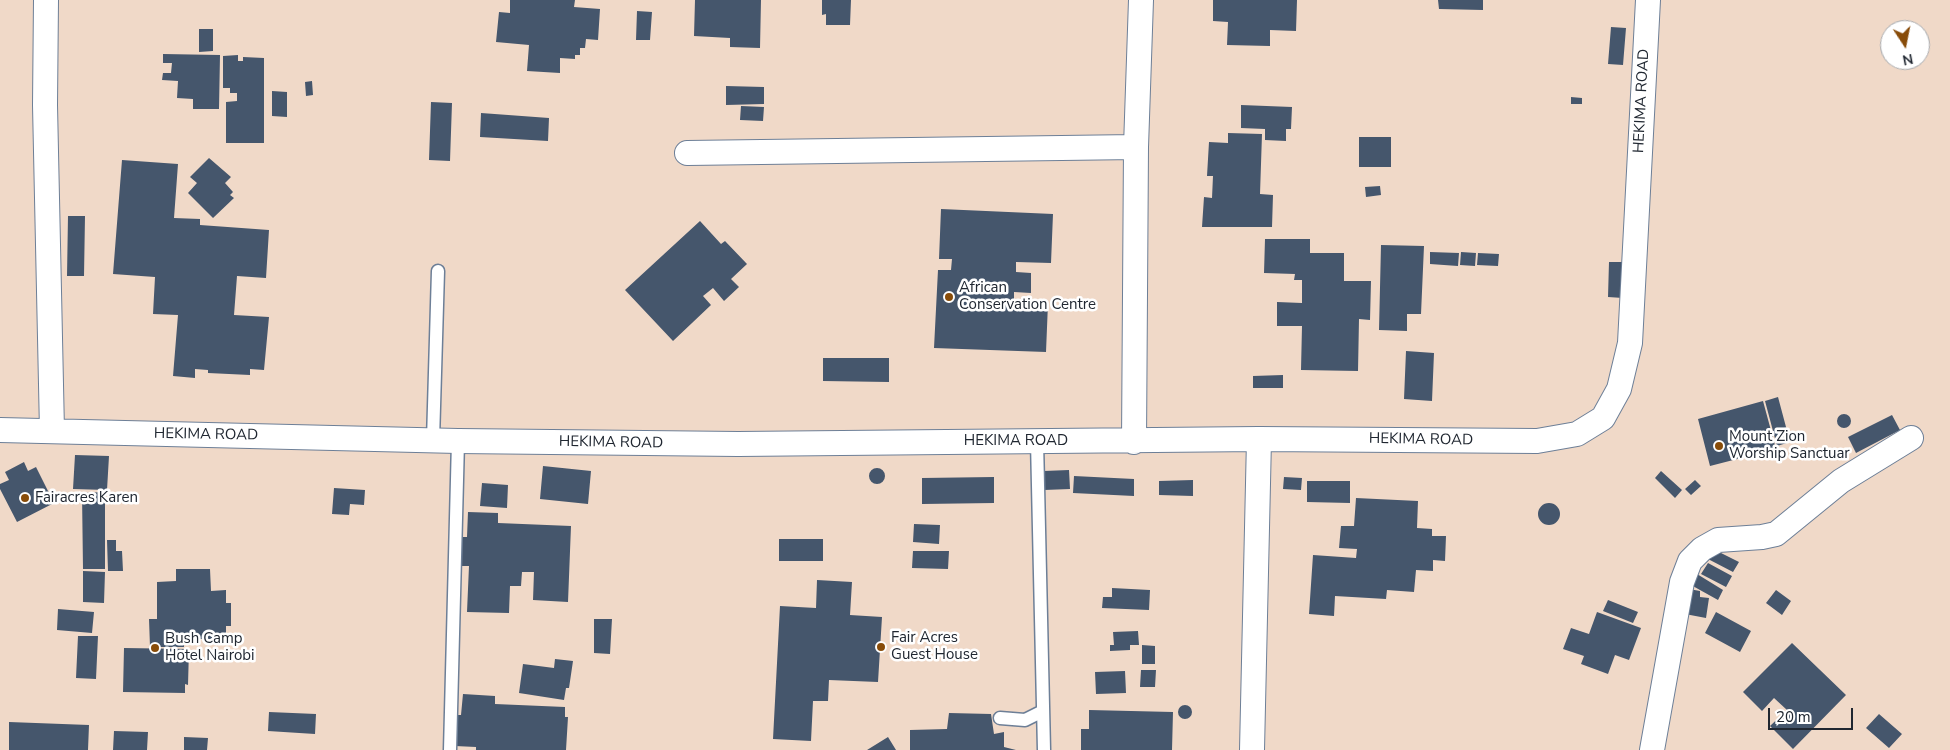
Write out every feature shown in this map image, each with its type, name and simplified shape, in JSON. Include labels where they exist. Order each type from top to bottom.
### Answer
[{"type":"street","points":[[46,0],[45,105],[52,431]]},
{"type":"street","points":[[1134,442],[1136,147],[1142,0]]},
{"type":"street","name":"HEKIMA ROAD","points":[[0,430],[458,441],[738,444],[1134,442],[1258,439],[1537,441],[1576,434],[1603,418],[1619,389],[1630,344],[1648,0]]},
{"type":"street","points":[[687,153],[1136,147]]},
{"type":"street","points":[[1652,750],[1682,582],[1690,561],[1702,548],[1718,540],[1762,537],[1776,534],[1841,481],[1912,438]]},
{"type":"street","points":[[1252,750],[1258,439]]},
{"type":"lane","points":[[433,440],[438,271]]},
{"type":"lane","points":[[450,750],[458,441]]},
{"type":"lane","points":[[1036,441],[1044,750]]},
{"type":"lane","points":[[1000,718],[1025,720],[1043,711]]},
{"type":"shaded area","points":[[0,0],[1950,0],[1950,750],[0,750]]},
{"type":"building","points":[[510,0],[575,0],[574,7],[600,9],[598,40],[586,39],[585,48],[580,48],[580,55],[575,55],[575,59],[560,58],[560,73],[527,71],[529,45],[496,42],[499,12],[510,13]]},
{"type":"building","points":[[695,0],[761,0],[760,48],[730,47],[730,38],[694,36]]},
{"type":"building","points":[[822,0],[851,0],[850,25],[826,25],[826,14],[822,15]]},
{"type":"building","points":[[1213,0],[1297,0],[1296,31],[1270,30],[1270,46],[1227,45],[1228,22],[1213,21]]},
{"type":"building","points":[[1438,0],[1483,0],[1483,10],[1439,9]]},
{"type":"building","points":[[637,11],[652,12],[650,40],[636,40]]},
{"type":"building","points":[[1611,27],[1626,28],[1623,65],[1608,64]]},
{"type":"building","points":[[199,29],[213,29],[213,51],[199,52]]},
{"type":"building","points":[[163,54],[220,55],[219,109],[193,109],[193,99],[177,98],[178,81],[162,80],[163,73],[171,73],[172,63],[163,63]]},
{"type":"building","points":[[238,55],[238,61],[243,61],[243,57],[264,58],[264,143],[226,143],[226,102],[237,101],[237,93],[230,93],[230,88],[223,88],[223,56]]},
{"type":"building","points":[[312,81],[313,95],[306,96],[305,82]]},
{"type":"building","points":[[726,86],[764,87],[764,104],[726,105]]},
{"type":"building","points":[[272,91],[287,92],[287,117],[272,116]]},
{"type":"building","points":[[1571,97],[1582,98],[1582,104],[1571,104]]},
{"type":"building","points":[[431,102],[452,103],[450,161],[429,160]]},
{"type":"building","points":[[1241,105],[1292,107],[1291,129],[1286,129],[1286,141],[1265,140],[1265,129],[1241,128]]},
{"type":"building","points":[[741,106],[764,107],[763,121],[740,120]]},
{"type":"building","points":[[481,113],[549,118],[548,141],[480,137]]},
{"type":"building","points":[[1228,133],[1262,134],[1260,194],[1273,195],[1272,227],[1202,227],[1204,197],[1212,198],[1213,176],[1207,176],[1209,142],[1228,143]]},
{"type":"building","points":[[1359,137],[1391,137],[1391,167],[1359,167]]},
{"type":"building","points":[[209,158],[231,177],[225,183],[233,192],[230,195],[234,198],[213,218],[188,193],[197,183],[190,177]]},
{"type":"building","points":[[122,160],[178,164],[174,218],[200,219],[200,225],[269,230],[266,278],[237,276],[234,315],[269,317],[264,370],[250,369],[250,375],[208,373],[208,370],[195,369],[195,378],[173,376],[178,315],[153,314],[155,277],[113,274]]},
{"type":"building","points":[[1380,186],[1381,195],[1366,197],[1365,187]]},
{"type":"building","points":[[941,209],[1053,214],[1051,263],[1016,262],[1016,272],[1031,273],[1031,293],[1014,292],[1014,302],[1048,303],[1046,352],[934,348],[938,270],[951,270],[952,259],[939,259]]},
{"type":"building","points":[[68,216],[85,216],[84,276],[67,276]]},
{"type":"building","points":[[700,221],[721,244],[725,241],[747,264],[731,279],[739,287],[724,301],[713,288],[703,296],[711,305],[673,341],[625,290]]},
{"type":"building","points":[[1265,239],[1310,239],[1310,253],[1344,253],[1344,281],[1371,281],[1370,320],[1359,319],[1358,371],[1301,370],[1302,326],[1277,326],[1277,302],[1302,303],[1302,280],[1294,280],[1295,274],[1264,273]]},
{"type":"building","points":[[1381,245],[1424,246],[1421,314],[1407,314],[1407,331],[1379,330]]},
{"type":"building","points":[[1430,252],[1459,253],[1458,266],[1430,264]]},
{"type":"building","points":[[1461,252],[1476,253],[1475,266],[1460,265]]},
{"type":"building","points":[[1478,253],[1499,254],[1498,266],[1477,265]]},
{"type":"building","points":[[1609,262],[1624,262],[1623,298],[1608,297]]},
{"type":"building","points":[[1406,351],[1434,353],[1432,401],[1404,399]]},
{"type":"building","points":[[823,358],[889,358],[889,382],[823,381]]},
{"type":"building","points":[[1283,375],[1283,388],[1253,388],[1253,376]]},
{"type":"building","points":[[1778,397],[1790,442],[1777,446],[1765,401]]},
{"type":"building","points":[[1763,401],[1776,449],[1710,466],[1698,419]]},
{"type":"building","points":[[1844,414],[1849,416],[1851,421],[1849,426],[1844,428],[1839,426],[1837,421],[1839,416]]},
{"type":"building","points":[[1892,415],[1900,430],[1856,453],[1848,437]]},
{"type":"building","points":[[75,455],[109,456],[107,490],[73,489]]},
{"type":"building","points":[[24,462],[28,471],[36,467],[54,503],[17,522],[0,489],[0,484],[9,480],[5,472]]},
{"type":"building","points":[[543,466],[591,471],[588,504],[540,499]]},
{"type":"building","points":[[874,468],[880,468],[885,473],[883,482],[874,484],[869,479],[869,473]]},
{"type":"building","points":[[1069,470],[1070,489],[1044,490],[1044,471]]},
{"type":"building","points":[[1661,471],[1682,490],[1675,498],[1655,478]]},
{"type":"building","points":[[1074,476],[1134,479],[1134,496],[1073,493]]},
{"type":"building","points":[[994,477],[994,503],[922,504],[922,478]]},
{"type":"building","points":[[1284,477],[1302,478],[1301,490],[1283,489]]},
{"type":"building","points":[[1193,480],[1193,496],[1159,495],[1159,481]]},
{"type":"building","points":[[1695,480],[1701,486],[1691,495],[1685,489]]},
{"type":"building","points":[[1307,481],[1350,481],[1350,503],[1307,502]]},
{"type":"building","points":[[482,483],[508,485],[507,508],[480,506]]},
{"type":"building","points":[[334,488],[365,490],[364,505],[350,504],[349,515],[332,514]]},
{"type":"building","points":[[105,492],[105,569],[83,569],[82,493]]},
{"type":"building","points":[[1356,498],[1418,501],[1417,528],[1432,529],[1432,536],[1446,536],[1445,561],[1433,560],[1433,571],[1416,570],[1414,592],[1387,590],[1386,599],[1335,596],[1334,616],[1309,614],[1313,555],[1356,558],[1357,549],[1339,548],[1341,526],[1354,526]]},
{"type":"building","points":[[1549,503],[1557,506],[1560,514],[1557,522],[1549,525],[1541,522],[1538,514],[1541,506]]},
{"type":"building","points":[[468,512],[498,513],[498,523],[571,526],[568,602],[533,600],[534,572],[522,572],[521,586],[510,586],[509,613],[467,612],[469,566],[459,566],[460,537],[467,537]]},
{"type":"building","points":[[914,524],[940,525],[939,544],[913,542]]},
{"type":"building","points":[[779,539],[823,539],[823,561],[779,561]]},
{"type":"building","points":[[107,540],[116,540],[116,551],[122,551],[123,571],[108,571]]},
{"type":"building","points":[[1713,549],[1739,562],[1733,572],[1708,559]]},
{"type":"building","points":[[913,551],[949,551],[948,569],[912,568]]},
{"type":"building","points":[[1708,563],[1732,576],[1726,587],[1701,574]]},
{"type":"building","points":[[176,569],[210,569],[211,591],[226,590],[226,603],[231,603],[231,626],[226,626],[226,639],[184,639],[184,647],[150,647],[149,619],[157,619],[157,582],[176,581]]},
{"type":"building","points":[[83,571],[105,572],[104,603],[83,602]]},
{"type":"building","points":[[1697,574],[1723,590],[1718,600],[1691,585]]},
{"type":"building","points":[[817,580],[852,582],[850,615],[882,617],[878,682],[829,680],[828,701],[813,701],[811,741],[773,739],[780,606],[816,608]]},
{"type":"building","points":[[1112,588],[1150,590],[1149,610],[1102,608],[1103,597],[1112,597]]},
{"type":"building","points":[[1689,589],[1700,591],[1700,597],[1709,598],[1706,618],[1685,614]]},
{"type":"building","points":[[1776,590],[1791,601],[1782,615],[1766,603]]},
{"type":"building","points":[[1608,600],[1638,612],[1633,623],[1603,611]]},
{"type":"building","points":[[58,609],[94,612],[92,633],[57,630]]},
{"type":"building","points":[[1597,612],[1641,628],[1629,660],[1615,655],[1608,674],[1581,664],[1584,656],[1563,649],[1571,628],[1589,634]]},
{"type":"building","points":[[1716,612],[1751,631],[1740,652],[1705,633]]},
{"type":"building","points":[[594,619],[612,619],[610,654],[594,653]]},
{"type":"building","points":[[1138,631],[1139,645],[1130,645],[1130,650],[1110,651],[1110,645],[1114,645],[1113,632]]},
{"type":"building","points":[[78,636],[98,636],[96,679],[76,678]]},
{"type":"building","points":[[1792,643],[1846,695],[1793,749],[1770,726],[1787,710],[1774,698],[1762,711],[1743,692]]},
{"type":"building","points":[[1142,645],[1155,646],[1155,664],[1142,664]]},
{"type":"building","points":[[124,648],[189,649],[188,685],[185,684],[185,693],[123,692]]},
{"type":"building","points":[[555,659],[573,661],[569,688],[566,688],[564,700],[519,693],[523,664],[554,668]]},
{"type":"building","points":[[1141,670],[1156,670],[1155,687],[1140,687]]},
{"type":"building","points":[[1125,671],[1126,693],[1096,694],[1095,672]]},
{"type":"building","points":[[463,694],[495,696],[495,704],[565,707],[565,717],[568,717],[566,750],[476,750],[476,747],[455,746],[457,715],[461,715]]},
{"type":"building","points":[[1185,705],[1190,707],[1192,712],[1190,717],[1185,719],[1180,717],[1178,712],[1180,707]]},
{"type":"building","points":[[1089,710],[1173,712],[1172,750],[1081,750],[1081,729],[1089,729]]},
{"type":"building","points":[[269,712],[316,714],[315,734],[268,731]]},
{"type":"building","points":[[949,713],[991,714],[994,734],[1004,732],[1004,747],[1016,750],[910,750],[910,730],[947,729]]},
{"type":"building","points":[[1879,714],[1902,734],[1889,748],[1866,728]]},
{"type":"building","points":[[9,722],[89,725],[88,750],[9,750]]},
{"type":"building","points":[[114,731],[148,732],[147,750],[113,750]]},
{"type":"building","points":[[184,737],[208,738],[207,750],[184,750]]},
{"type":"building","points":[[888,737],[896,750],[867,750]]},
{"type":"place","name":"African Conservation Centre","points":[[949,297]]},
{"type":"place","name":"Mount Zion Worship Sanctuar","points":[[1719,446]]},
{"type":"place","name":"Fairacres Karen","points":[[25,498]]},
{"type":"place","name":"Fair Acres Guest House","points":[[881,647]]},
{"type":"place","name":"Bush Camp Hotel Nairobi","points":[[155,648]]}]
